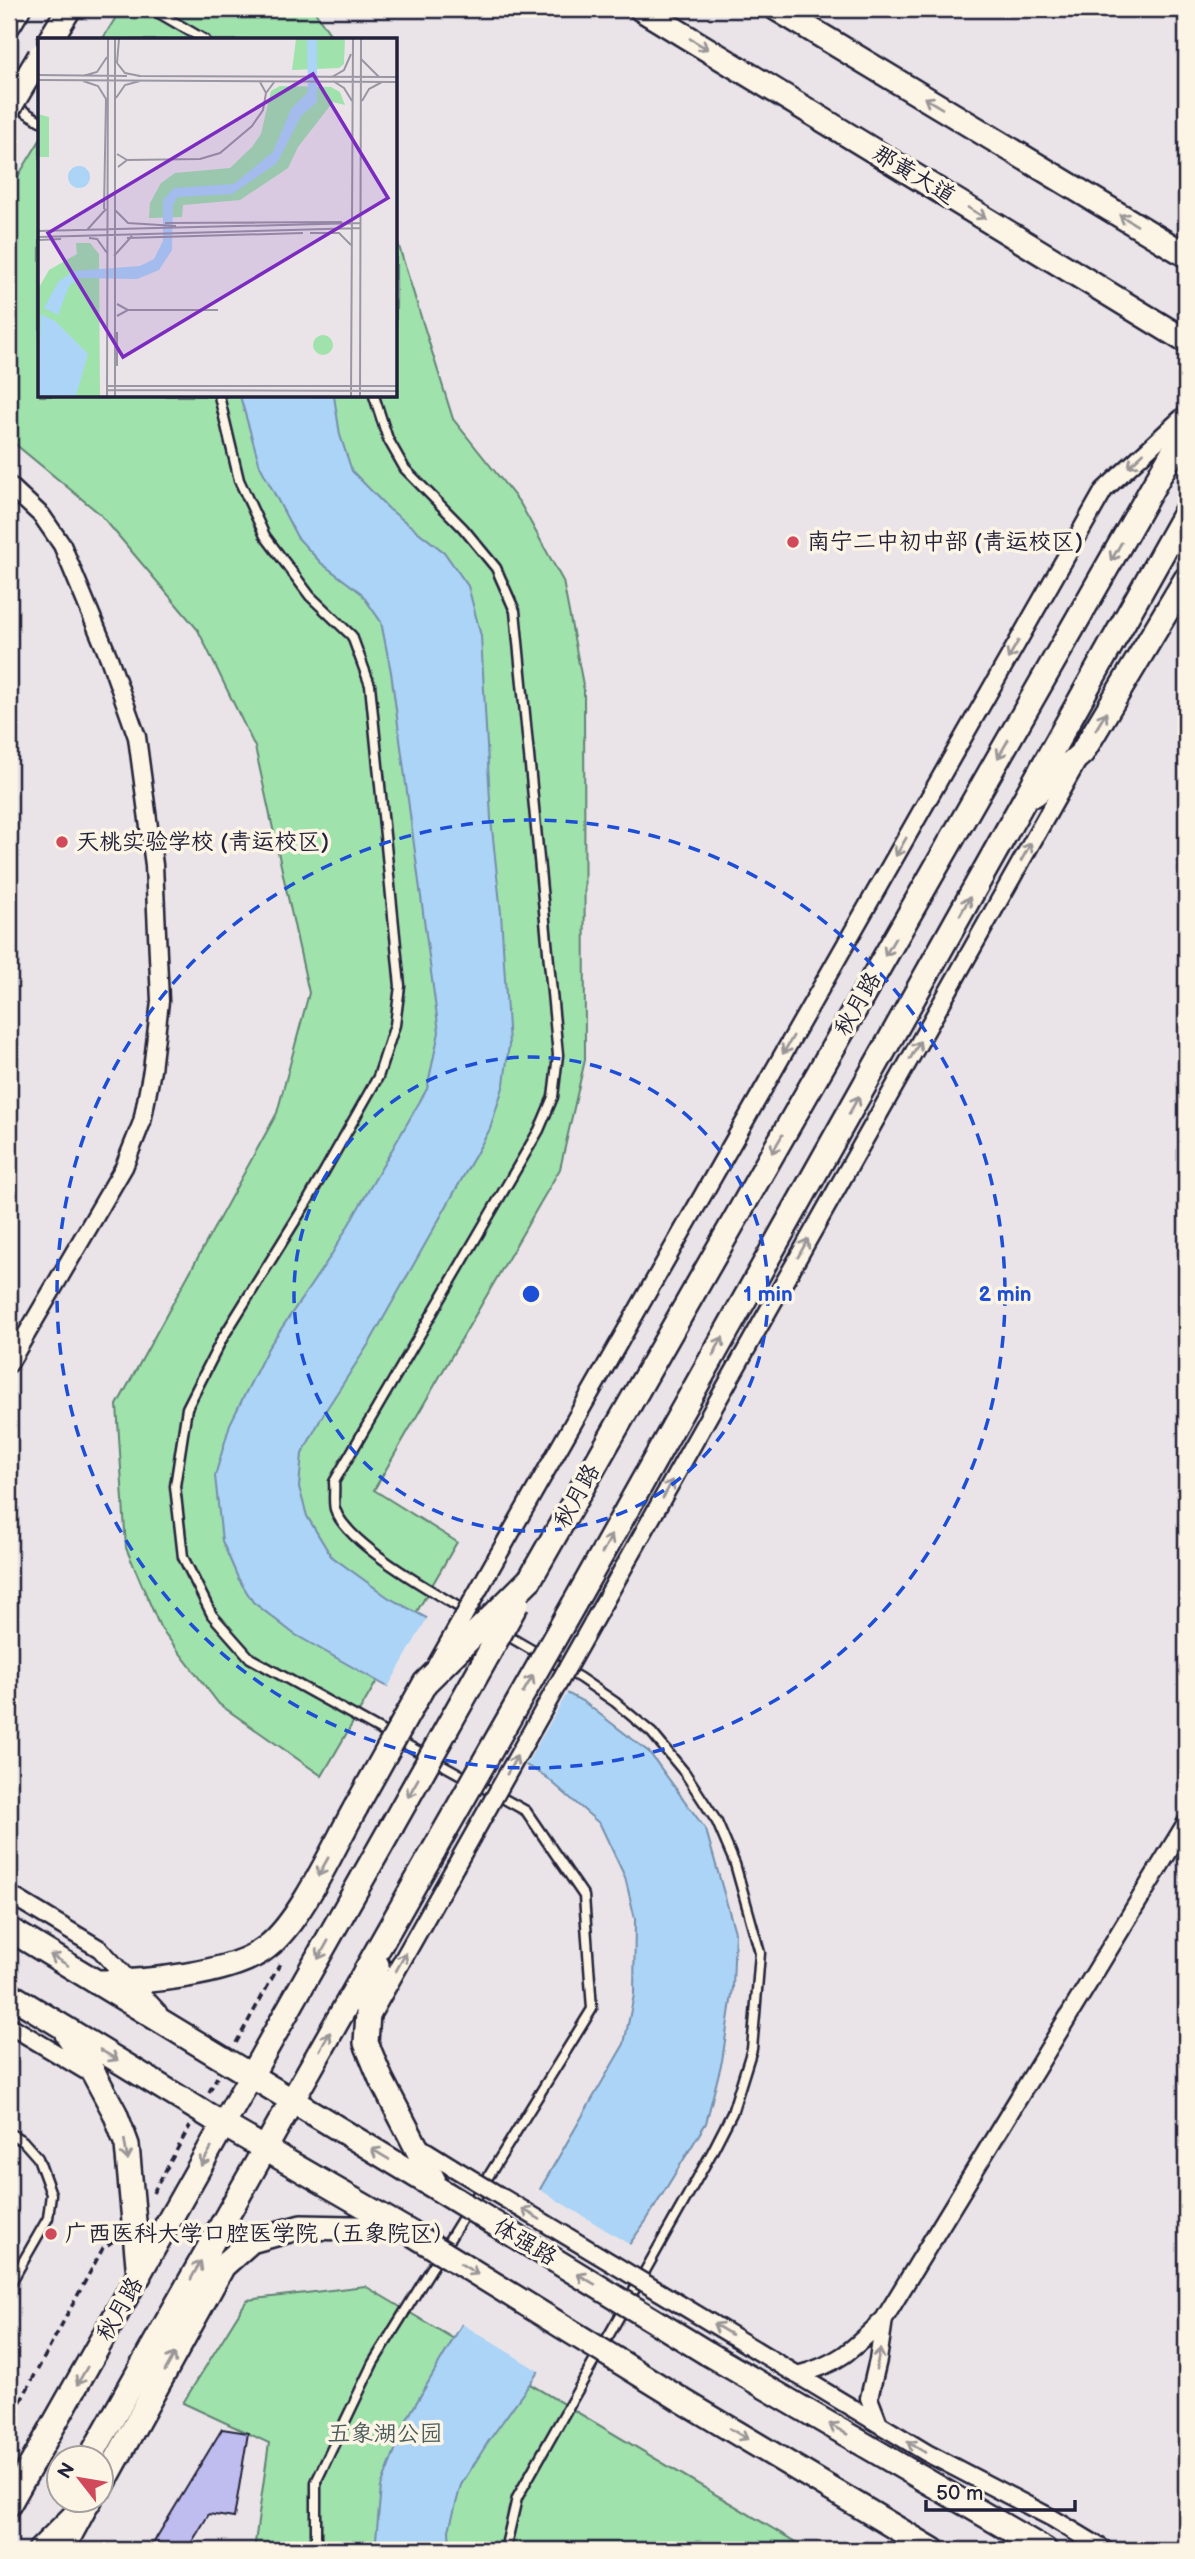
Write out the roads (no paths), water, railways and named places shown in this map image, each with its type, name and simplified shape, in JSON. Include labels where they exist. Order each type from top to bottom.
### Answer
[{"type":"main road","points":[[9,24],[18,9]]},
{"type":"main road","points":[[51,38],[69,9]]},
{"type":"main road","points":[[777,9],[1186,255]]},
{"type":"main road","name":"那黄大道","points":[[651,11],[1186,341]]},
{"type":"main road","points":[[9,108],[38,59]]},
{"type":"main road","name":"秋月路","points":[[9,2504],[225,2125],[530,1579],[1186,429]]},
{"type":"main road","name":"秋月路","points":[[98,2444],[1186,511]]},
{"type":"main road","points":[[1022,805],[1082,753],[1186,579]]},
{"type":"main road","points":[[95,1982],[154,1981],[232,1964],[267,1948],[293,1919],[425,1683],[530,1579]]},
{"type":"main road","name":"体强路","points":[[9,1929],[707,2353],[1045,2550]]},
{"type":"main road","points":[[383,1940],[369,1998],[366,2043],[381,2079],[438,2189]]},
{"type":"main road","points":[[9,1994],[225,2125],[408,2231],[680,2399],[933,2550]]},
{"type":"main road","points":[[61,2025],[96,2077],[127,2145],[139,2276]]},
{"type":"main road","points":[[116,2461],[223,2266],[251,2241],[302,2227],[408,2231]]},
{"type":"main road","points":[[39,2550],[59,2514]]},
{"type":"main road","points":[[39,2550],[77,2514]]},
{"type":"street","points":[[425,1683],[1104,489],[1186,414]]},
{"type":"street","points":[[9,485],[42,516],[62,545],[109,658],[137,737],[154,865],[160,1000],[152,1070],[142,1122],[124,1167],[9,1364]]},
{"type":"street","points":[[368,2021],[1082,753]]},
{"type":"street","points":[[797,2375],[823,2369],[850,2351],[884,2319],[1186,1823]]},
{"type":"street","points":[[9,1894],[100,1949],[174,2030]]},
{"type":"street","points":[[9,2025],[96,2077]]},
{"type":"street","points":[[414,2144],[927,2453],[1052,2518],[1105,2550]]},
{"type":"street","points":[[879,2424],[869,2398],[884,2319]]},
{"type":"street","points":[[66,2550],[85,2514]]},
{"type":"lane","points":[[152,9],[202,38]]},
{"type":"lane","points":[[9,102],[38,120]]},
{"type":"lane","points":[[219,397],[239,480],[265,536],[310,596],[352,636],[370,685],[400,986],[395,1025],[378,1077],[307,1202],[222,1339],[187,1408],[174,1486],[183,1558],[212,1615],[250,1658],[526,1811],[584,1896],[592,2009],[373,2363],[316,2482],[316,2550]]},
{"type":"lane","points":[[374,397],[388,439],[405,469],[463,528],[496,568],[514,611],[558,1055],[553,1097],[539,1129],[334,1482],[335,1509],[352,1536],[426,1588],[580,1678],[615,1702],[652,1733],[685,1773],[717,1822],[735,1864],[760,1953],[752,2049],[732,2113],[692,2189],[522,2488],[517,2498],[505,2550]]},
{"type":"lane","points":[[9,2133],[23,2141],[38,2158],[51,2194],[48,2218],[9,2286]]},
{"type":"water","points":[[240,397],[334,397],[340,435],[352,471],[389,509],[444,552],[468,586],[481,636],[491,819],[501,913],[509,1045],[504,1084],[490,1129],[370,1342],[324,1413],[302,1454],[299,1487],[307,1516],[331,1556],[389,1598],[584,1702],[649,1752],[706,1830],[735,1932],[733,1988],[722,2061],[706,2123],[646,2221],[488,2442],[461,2485],[449,2530],[450,2550],[375,2550],[381,2487],[407,2419],[624,2044],[634,1995],[635,1919],[625,1877],[600,1824],[545,1776],[294,1634],[253,1602],[238,1578],[222,1541],[215,1476],[230,1424],[268,1348],[330,1257],[427,1089],[439,1032],[391,672],[381,622],[361,593],[321,563],[297,537],[260,466]]},
{"type":"place","name":"南宁二中初中部 (青运校区)","points":[[793,542]]},
{"type":"place","name":"天桃实验学校 (青运校区)","points":[[62,842]]},
{"type":"place","name":"广西医科大学口腔医学院（五象院区）","points":[[51,2234]]},
{"type":"park label","name":"五象湖公园","points":[[385,2434]]}]
